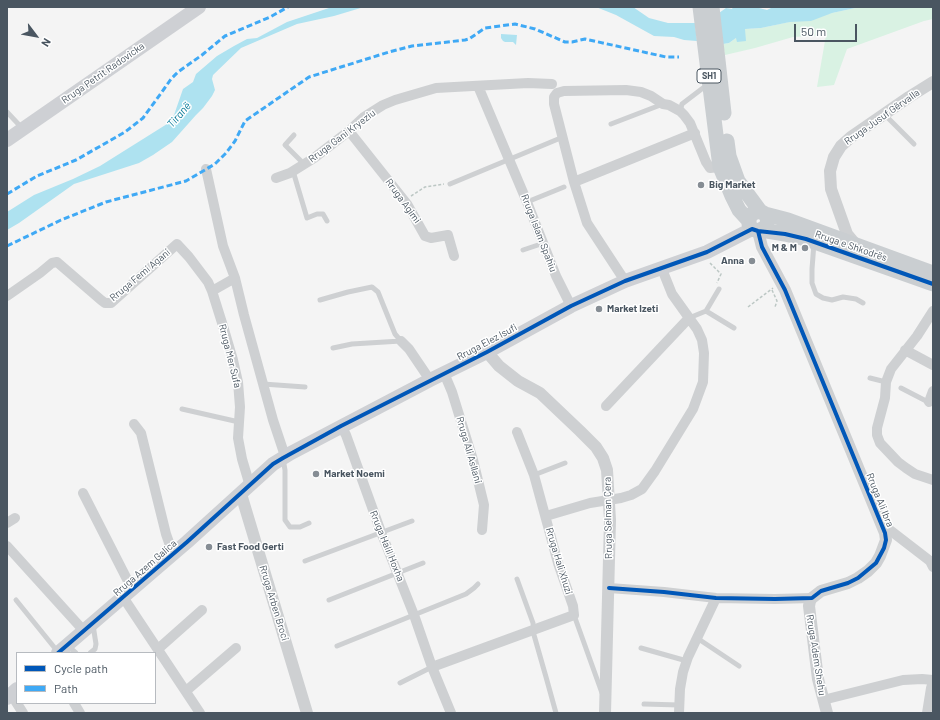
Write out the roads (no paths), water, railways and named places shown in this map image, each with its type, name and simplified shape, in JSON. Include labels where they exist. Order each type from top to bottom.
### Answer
[{"type":"main road","name":"Rruga Petrit Radovicka","points":[[7,140],[199,7]]},
{"type":"main road","name":"SH1","points":[[700,7],[723,145],[758,223]]},
{"type":"main road","name":"SH1","points":[[712,7],[723,145],[714,169],[732,196],[739,210],[758,223]]},
{"type":"main road","name":"Rruga e Shkodrës","points":[[758,223],[788,220],[933,273]]},
{"type":"main road","name":"Rruga e Shkodrës","points":[[758,223],[785,234],[814,242],[933,284]]},
{"type":"main road","name":"Rruga Elez Isufi","points":[[246,490],[284,457],[341,426],[487,352],[571,306],[625,281],[707,252],[758,223]]},
{"type":"main road","name":"Rruga Azem Galica","points":[[65,651],[88,627],[246,490]]},
{"type":"street","name":"Rruga Jusuf Gërvalla","points":[[857,246],[847,234],[831,189],[830,171],[834,157],[847,140],[933,82]]},
{"type":"street","name":"Rruga Gani Kryeziu","points":[[276,178],[293,171],[304,164],[349,132],[364,117],[374,111],[395,100],[436,88],[528,83],[553,85],[564,91],[634,91],[651,96],[662,104],[680,111]]},
{"type":"street","points":[[553,85],[554,104],[574,182],[588,223],[625,281]]},
{"type":"street","name":"Rruga Islam Spahiu","points":[[478,86],[544,243],[556,276],[571,306]]},
{"type":"street","points":[[680,111],[690,122],[706,162],[714,169]]},
{"type":"street","name":"Rruga Agimi","points":[[349,132],[404,200],[416,217],[426,236],[431,238],[448,235],[454,256]]},
{"type":"street","points":[[574,182],[695,133]]},
{"type":"street","points":[[206,169],[223,246],[235,278],[284,457]]},
{"type":"street","name":"Rruga Ali Ibra","points":[[608,588],[716,598],[812,598],[821,591],[848,583],[858,578],[876,563],[880,556],[886,540],[882,524],[776,286],[762,247],[758,223]]},
{"type":"street","points":[[835,238],[842,232],[844,224]]},
{"type":"street","name":"Rruga Mer Sufa","points":[[177,244],[208,282],[233,360],[238,382],[240,407],[238,438],[246,490]]},
{"type":"street","name":"Rruga Femi Agani","points":[[7,296],[52,263],[57,262],[100,300],[105,303],[110,303],[177,244]]},
{"type":"street","name":"Rruga Hali Xhuzi","points":[[574,615],[573,606],[550,534],[546,516],[590,503],[610,501],[631,495],[642,489],[655,471],[693,409],[703,382],[704,353],[702,340],[697,329],[672,294],[662,268]]},
{"type":"street","points":[[212,291],[235,278]]},
{"type":"street","points":[[933,311],[917,336],[891,370],[886,382],[885,398],[877,428],[877,435],[885,450],[915,474],[933,480]]},
{"type":"street","points":[[606,406],[689,318]]},
{"type":"street","points":[[401,341],[409,349],[430,380]]},
{"type":"street","points":[[905,350],[933,366]]},
{"type":"street","name":"Rruga Selman Çera","points":[[487,352],[508,374],[540,393],[596,447],[603,458],[607,470],[610,501],[605,713]]},
{"type":"street","name":"Rruga Ali Asllani","points":[[444,373],[452,392],[473,460],[484,505],[482,530]]},
{"type":"street","points":[[931,403],[933,391]]},
{"type":"street","points":[[134,424],[141,433],[166,534],[173,554]]},
{"type":"street","name":"Rruga Halil Hoxha","points":[[341,426],[346,435],[381,532],[414,614],[432,667],[451,713]]},
{"type":"street","points":[[517,432],[534,475],[546,516]]},
{"type":"street","name":"Rruga Arben Broci","points":[[246,490],[307,713]]},
{"type":"street","points":[[83,493],[128,593],[158,649],[200,713]]},
{"type":"street","points":[[882,524],[930,561],[933,568]]},
{"type":"street","points":[[7,546],[88,627]]},
{"type":"street","points":[[679,709],[683,672],[696,638],[716,598]]},
{"type":"street","name":"Rruga Adem Shehu","points":[[812,598],[809,606],[818,679],[824,709]]},
{"type":"street","points":[[158,649],[202,610]]},
{"type":"street","points":[[432,667],[574,615]]},
{"type":"street","points":[[186,691],[236,648]]},
{"type":"street","points":[[824,709],[903,680],[912,679],[933,681],[927,713]]},
{"type":"street","points":[[17,704],[22,713]]},
{"type":"street","points":[[75,704],[80,713]]},
{"type":"lane","points":[[680,111],[682,104],[703,88]]},
{"type":"lane","points":[[611,124],[662,104]]},
{"type":"lane","points":[[7,112],[22,129]]},
{"type":"lane","points":[[884,114],[914,144]]},
{"type":"lane","points":[[294,135],[285,145],[304,164]]},
{"type":"lane","points":[[450,184],[563,137]]},
{"type":"lane","points":[[293,171],[307,218],[313,215],[323,214],[327,221]]},
{"type":"lane","points":[[527,202],[564,187]]},
{"type":"lane","points":[[814,242],[812,283],[816,294],[823,298],[832,300],[843,297],[856,299],[863,303]]},
{"type":"lane","points":[[523,250],[544,243]]},
{"type":"lane","points":[[320,300],[372,287],[378,292],[395,334],[401,341]]},
{"type":"lane","points":[[689,318],[706,311],[720,289]]},
{"type":"lane","points":[[706,311],[734,328]]},
{"type":"lane","points":[[333,348],[352,344],[401,341]]},
{"type":"lane","points":[[870,378],[886,382]]},
{"type":"lane","points":[[263,384],[305,387]]},
{"type":"lane","points":[[901,388],[931,403]]},
{"type":"lane","points":[[182,408],[239,422]]},
{"type":"lane","points":[[284,457],[285,520],[290,527],[300,528],[309,523]]},
{"type":"lane","points":[[534,475],[565,464]]},
{"type":"lane","points":[[305,561],[412,521]]},
{"type":"lane","points":[[330,600],[423,563]]},
{"type":"lane","points":[[517,579],[533,622],[533,629],[556,713]]},
{"type":"lane","points":[[337,646],[466,594],[478,584]]},
{"type":"lane","points":[[16,600],[65,651]]},
{"type":"lane","name":"Rruga Hali Xhuzi","points":[[574,615],[605,700]]},
{"type":"lane","points":[[88,627],[96,644],[91,652]]},
{"type":"lane","points":[[696,638],[739,666]]},
{"type":"lane","points":[[641,648],[687,661]]},
{"type":"lane","points":[[400,683],[432,667]]},
{"type":"lane","points":[[644,704],[679,709]]},
{"type":"water","name":"Tiranë","points":[[332,7],[364,7],[334,16],[297,24],[241,48],[213,75],[212,79],[215,90],[212,96],[172,142],[139,163],[74,184],[7,230],[7,212],[34,195],[100,166],[167,124],[174,115],[183,89],[193,82],[196,74],[217,56],[247,39],[257,38],[287,22]]},
{"type":"water","points":[[596,7],[633,7],[649,18],[668,23],[695,23],[697,41],[684,40],[674,37],[654,36],[616,15]]},
{"type":"water","points":[[733,7],[755,7],[767,10],[773,7],[860,7],[832,13],[811,21],[790,22],[761,28],[745,29],[746,41],[737,42],[736,38],[729,43],[723,44],[719,13],[726,8],[732,9]]},
{"type":"water","points":[[501,34],[517,35],[516,45],[513,42],[503,41]]},
{"type":"place","name":"Big Market","points":[[701,185]]},
{"type":"place","name":"M & M","points":[[805,248]]},
{"type":"place","name":"Anna","points":[[752,261]]},
{"type":"place","name":"Market Izeti","points":[[599,309]]},
{"type":"place","name":"Market Noemi","points":[[316,474]]},
{"type":"place","name":"Fast Food Gerti","points":[[209,547]]}]
